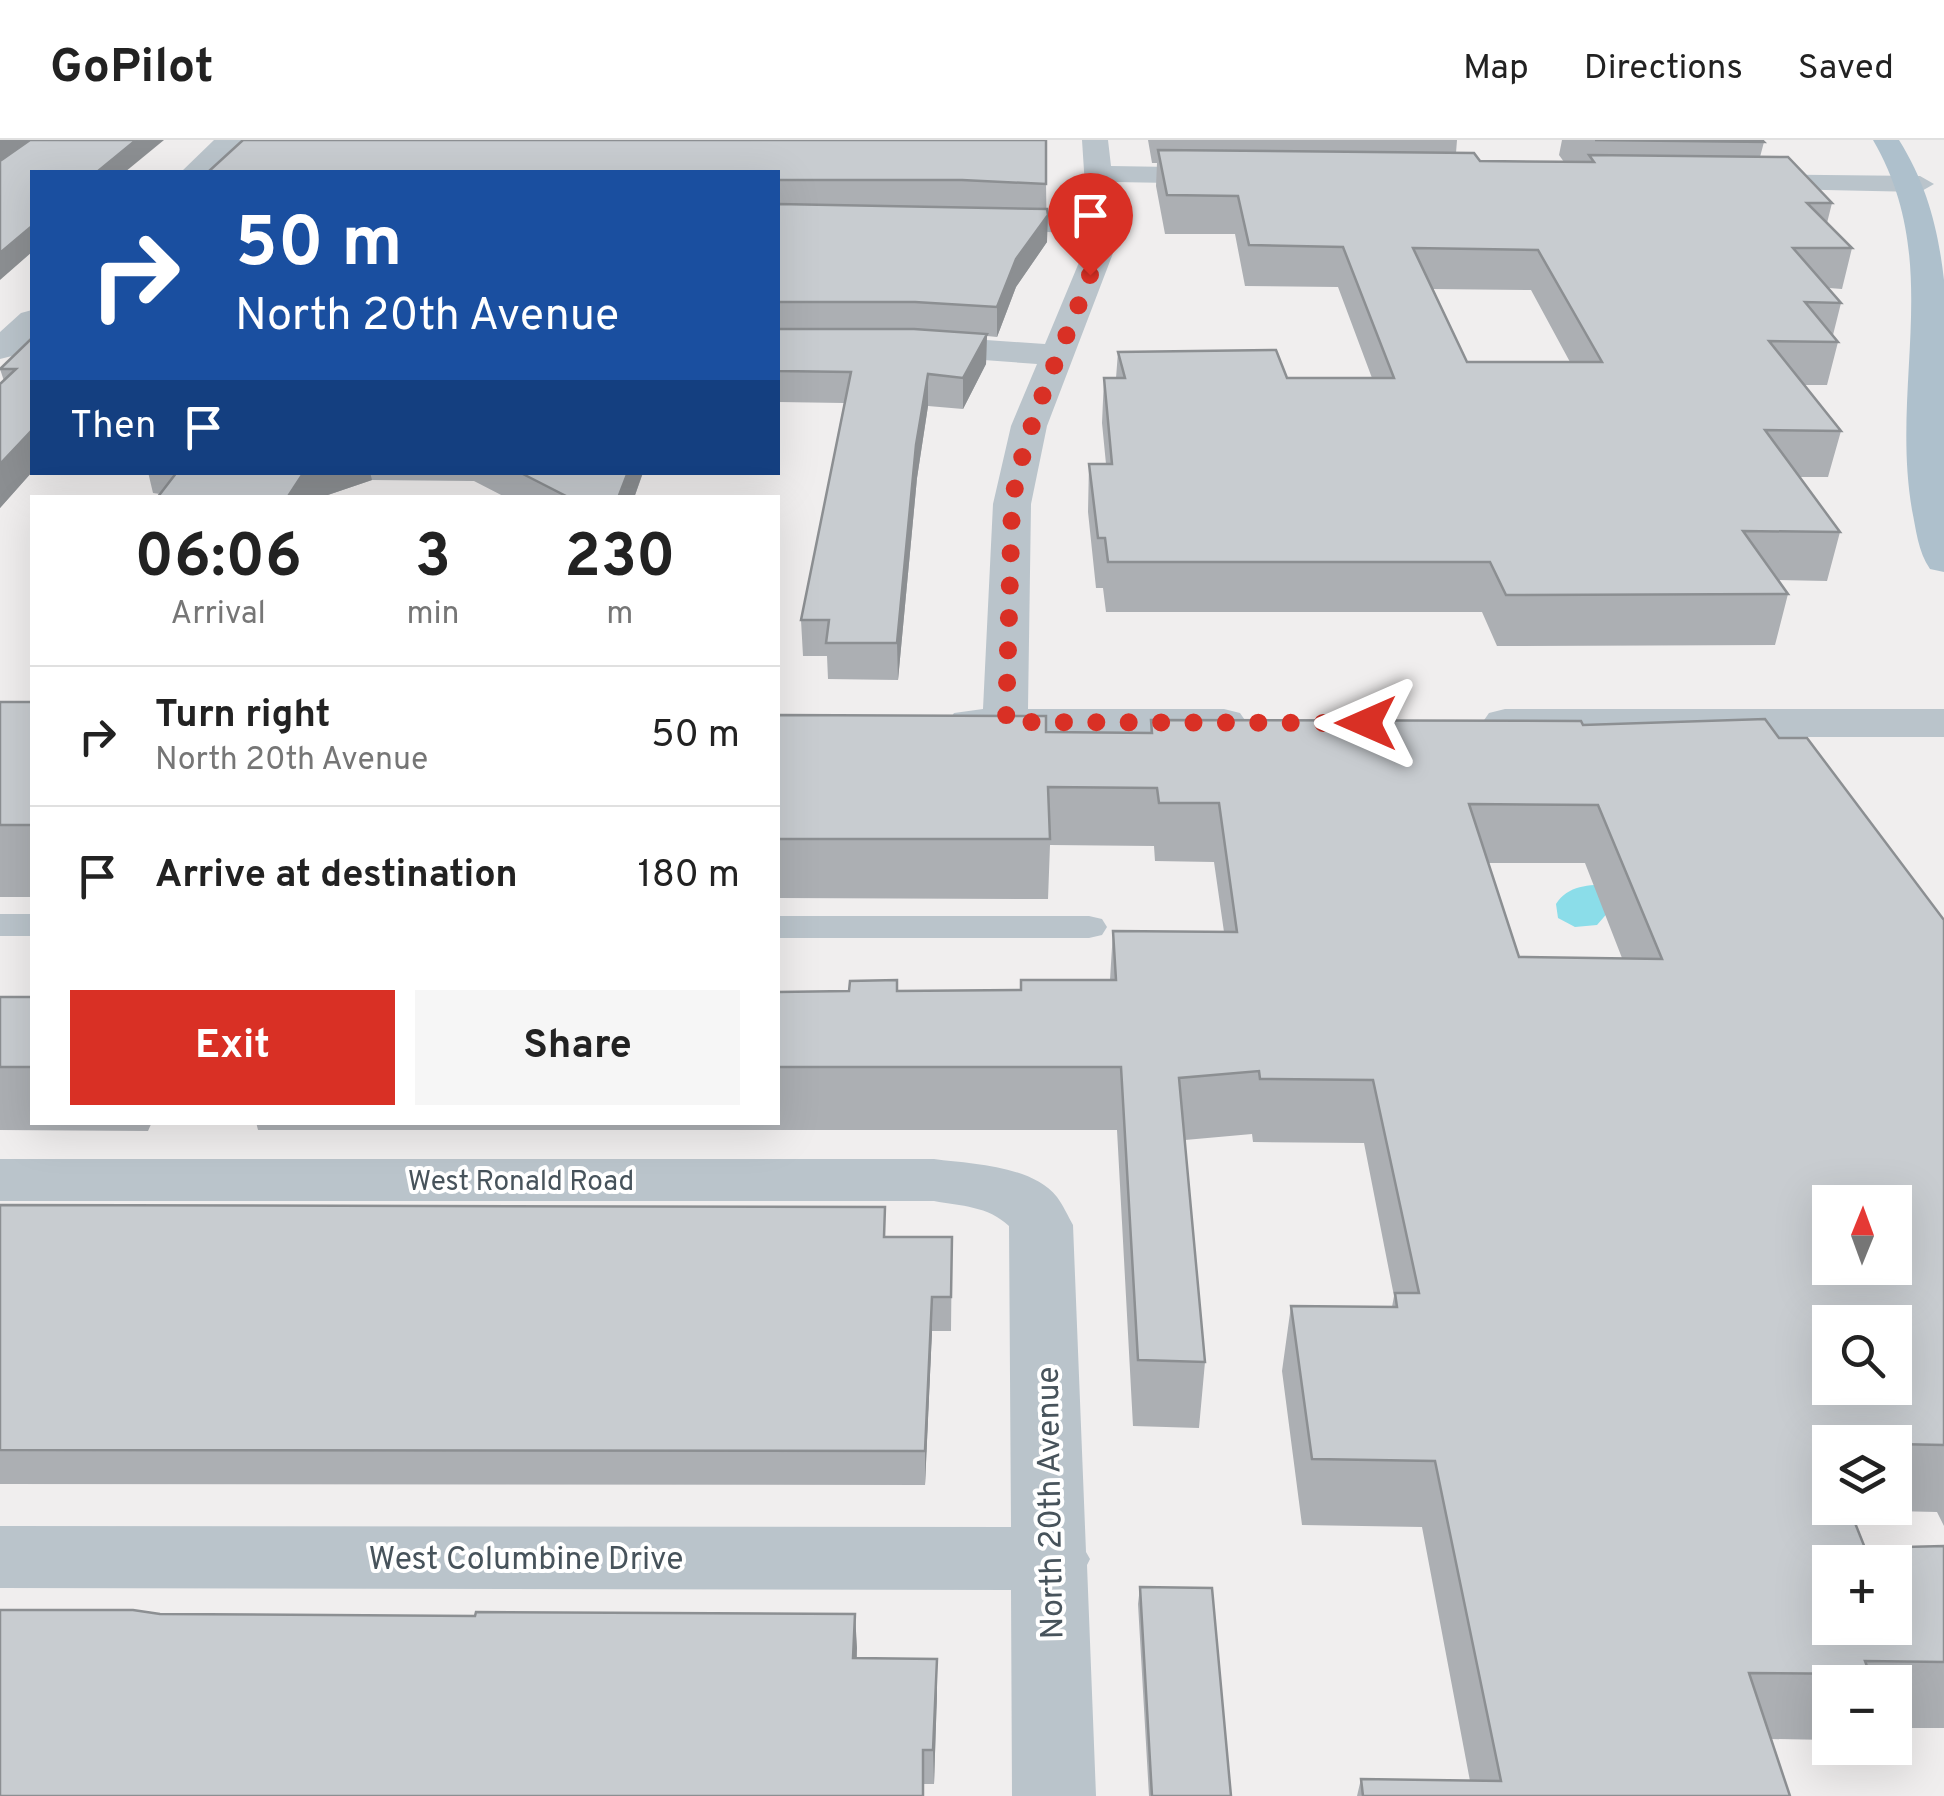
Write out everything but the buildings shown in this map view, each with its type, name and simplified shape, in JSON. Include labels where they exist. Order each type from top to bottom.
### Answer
[{"type":"main road","points":[[1886,140],[1903,155],[1920,184],[1938,233],[1940,303],[1925,440],[1933,512],[1944,560]]},
{"type":"street","points":[[196,170],[230,140]]},
{"type":"street","points":[[1006,722],[1012,504],[1028,426],[1100,248],[1103,226],[1096,157],[1267,176]]},
{"type":"street","points":[[1708,182],[1920,184]]},
{"type":"street","points":[[948,218],[1103,226]]},
{"type":"street","points":[[12,346],[30,323]]},
{"type":"street","points":[[780,345],[915,345],[1058,355]]},
{"type":"street","points":[[930,722],[1271,723]]},
{"type":"street","points":[[1464,723],[1944,723]]},
{"type":"street","name":"West Ronald Road","points":[[0,1180],[934,1180],[1010,1194],[1036,1211]]},
{"type":"street","name":"North 20th Avenue","points":[[1036,1211],[1042,1225],[1054,1796]]},
{"type":"street","name":"West Columbine Drive","points":[[0,1557],[1052,1559]]},
{"type":"lane","points":[[0,924],[30,925]]},
{"type":"lane","points":[[780,926],[1090,927]]},
{"type":"water","points":[[1610,884],[1610,910],[1597,925],[1575,927],[1558,918],[1556,904],[1567,893],[1580,887]]},
{"type":"route","points":[[1090,275],[1028,426],[1018,469],[1012,504],[1006,722],[1366,723]]}]
